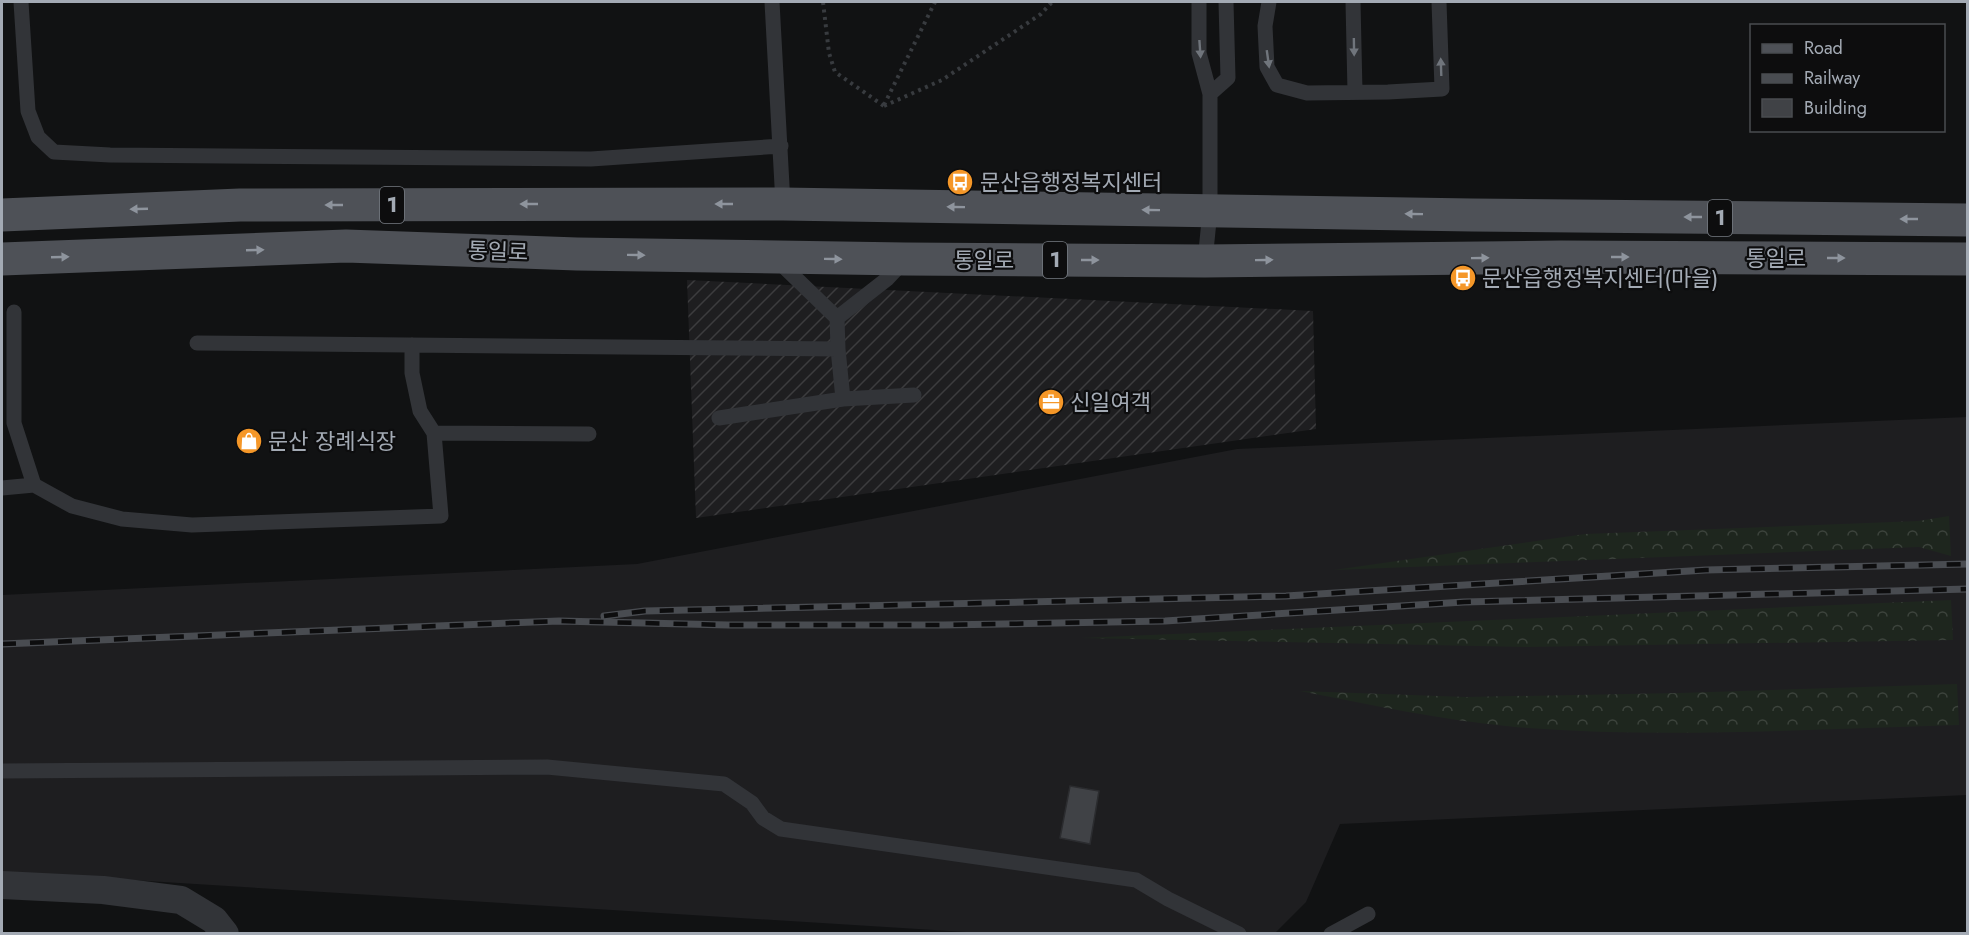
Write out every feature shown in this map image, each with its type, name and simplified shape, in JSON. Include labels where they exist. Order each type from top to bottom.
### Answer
[{"type":"main road","name":"통일로","points":[[2,215],[240,205],[783,204],[1496,216],[1968,220]]},
{"type":"main road","name":"통일로","points":[[2,259],[346,246],[775,258],[1205,261],[1561,256],[1968,259]]},
{"type":"street","points":[[2,885],[103,890],[182,900],[214,920],[225,933]]},
{"type":"lane","points":[[21,2],[28,111],[38,137],[54,152],[110,155],[591,159],[781,146]]},
{"type":"lane","points":[[772,2],[783,204]]},
{"type":"lane","points":[[1199,2],[1199,53],[1210,94],[1210,211],[1205,261]]},
{"type":"lane","points":[[1210,94],[1228,78],[1227,2]]},
{"type":"lane","points":[[1269,2],[1265,26],[1268,67],[1277,85],[1307,93],[1442,89],[1439,2]]},
{"type":"lane","points":[[1353,2],[1355,92]]},
{"type":"lane","points":[[775,258],[837,318],[843,399]]},
{"type":"lane","points":[[837,318],[887,279],[905,259]]},
{"type":"lane","points":[[14,312],[14,423],[34,486]]},
{"type":"lane","points":[[197,343],[838,349]]},
{"type":"lane","points":[[2,488],[34,486],[72,506],[122,519],[192,525],[441,516],[434,434],[420,411],[412,374],[412,345]]},
{"type":"lane","points":[[718,418],[843,399],[914,395]]},
{"type":"lane","points":[[434,434],[589,434]]},
{"type":"lane","points":[[2,771],[547,767],[723,784],[753,803],[763,818],[782,830],[1136,880],[1168,899],[1239,933]]},
{"type":"lane","points":[[1331,933],[1368,914]]},
{"type":"path","points":[[823,2],[829,54],[835,72],[884,106]]},
{"type":"path","points":[[884,106],[935,2]]},
{"type":"path","points":[[884,106],[942,80],[1041,14],[1052,2]]},
{"type":"shaded area","points":[[687,280],[1313,311],[1316,429],[696,518]]},
{"type":"shaded area","points":[[1967,417],[1967,795],[1340,824],[1306,902],[1274,934],[982,933],[2,872],[2,595],[637,564],[1237,449]]},
{"type":"green space","points":[[1949,516],[1951,556],[1919,547],[1334,570],[1585,534],[1918,521]]},
{"type":"green space","points":[[1951,600],[1953,640],[1527,647],[1081,638]]},
{"type":"green space","points":[[1957,684],[1959,725],[1681,733],[1570,731],[1515,727],[1407,712],[1300,691],[1466,697]]},
{"type":"building","points":[[1070,786],[1099,791],[1090,844],[1060,838]]},
{"type":"railway","points":[[604,616],[645,611],[1286,596],[1706,570],[1968,564]]},
{"type":"railway","points":[[2,644],[559,621],[728,625],[943,625],[1165,621],[1464,602],[1968,589]]},
{"type":"place","name":"문산읍행정복지센터","points":[[960,182]]},
{"type":"place","name":"문산읍행정복지센터(마을)","points":[[1463,278]]},
{"type":"place","name":"신일여객","points":[[1051,402]]},
{"type":"place","name":"문산 장례식장","points":[[249,441]]}]
